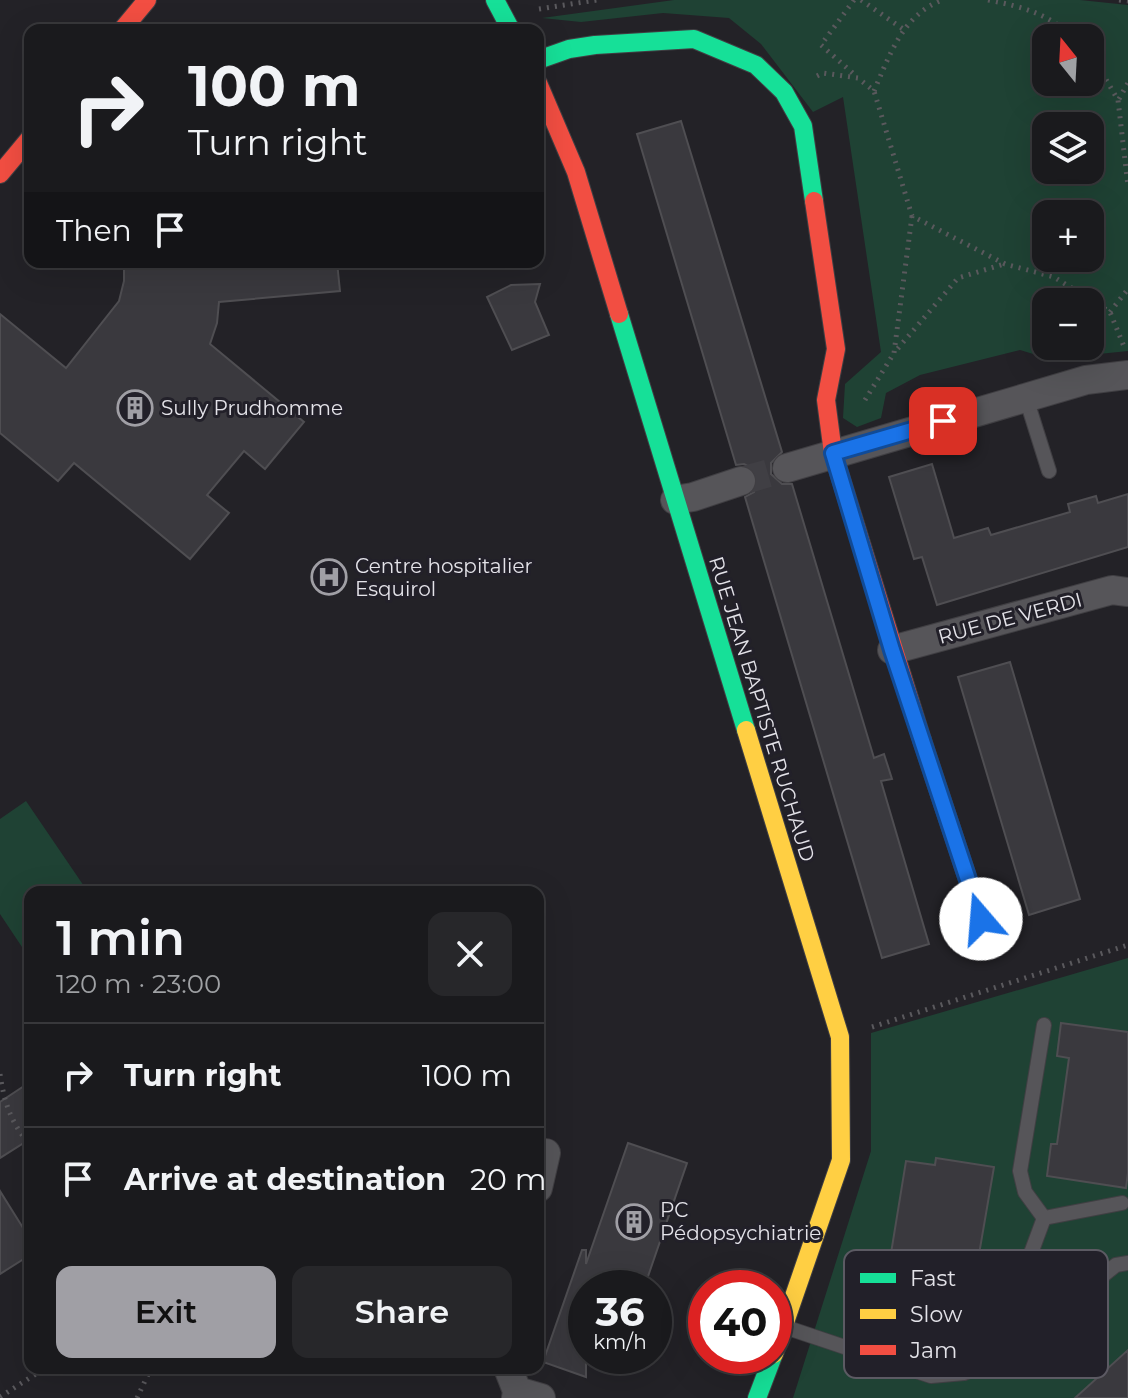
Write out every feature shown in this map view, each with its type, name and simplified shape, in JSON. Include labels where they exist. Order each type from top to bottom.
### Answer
[{"type":"main road","points":[[127,24],[147,0]]},
{"type":"main road","points":[[544,58],[569,49],[595,45],[694,39],[756,65],[784,92],[803,126],[836,349],[826,400],[833,453],[892,650],[981,919]]},
{"type":"main road","name":"RUE JEAN BAPTISTE RUCHAUD","points":[[544,97],[576,172],[840,1037],[841,1160],[792,1304]]},
{"type":"main road","points":[[0,174],[24,145]]},
{"type":"main road","name":"RUE JEAN BAPTISTE RUCHAUD","points":[[757,1398],[766,1374]]},
{"type":"street","points":[[787,468],[1086,380],[1128,375]]},
{"type":"street","points":[[675,500],[741,481]]},
{"type":"street","name":"RUE DE VERDI","points":[[892,650],[1112,590],[1128,592]]},
{"type":"street","points":[[544,1162],[546,1153]]},
{"type":"lane","points":[[1026,398],[1049,471]]},
{"type":"lane","points":[[1044,1025],[1020,1171],[1025,1192],[1044,1218]]},
{"type":"lane","points":[[1044,1218],[1122,1203]]},
{"type":"lane","points":[[1032,1250],[1044,1218]]},
{"type":"lane","points":[[1108,1271],[1116,1265],[1128,1263]]},
{"type":"lane","points":[[792,1330],[844,1347]]},
{"type":"path","points":[[503,15],[597,0]]},
{"type":"path","points":[[854,0],[821,45],[874,91],[912,216],[894,353],[958,278],[1005,264]]},
{"type":"path","points":[[861,0],[903,29]]},
{"type":"path","points":[[874,91],[903,29],[926,6],[942,0]]},
{"type":"path","points":[[988,0],[1029,9],[1057,24]]},
{"type":"path","points":[[1119,0],[1128,1]]},
{"type":"path","points":[[784,92],[823,73],[858,78]]},
{"type":"path","points":[[1104,76],[1118,100],[1128,186]]},
{"type":"path","points":[[1118,100],[1128,83]]},
{"type":"path","points":[[912,216],[1005,264],[1054,277],[1110,312],[1128,357]]},
{"type":"path","points":[[1110,312],[1128,289]]},
{"type":"path","points":[[840,1037],[1128,945]]},
{"type":"path","points":[[0,1074],[4,1100],[16,1128],[24,1138]]},
{"type":"path","points":[[0,1397],[36,1374]]},
{"type":"path","points":[[137,1398],[148,1374]]},
{"type":"green space","points":[[674,0],[1080,0],[1128,5],[1128,351],[1104,353],[1104,288],[1032,288],[1032,354],[1020,350],[920,375],[886,393],[881,418],[857,427],[843,418],[845,384],[881,352],[843,97],[813,112],[761,44],[729,18],[663,13],[581,22],[542,18]]},
{"type":"green space","points":[[26,801],[84,886],[24,886],[24,950],[0,914],[0,819]]},
{"type":"green space","points":[[1128,958],[1128,1398],[793,1398],[871,1151],[871,1033]]},
{"type":"building","points":[[681,121],[782,452],[771,463],[771,474],[782,484],[792,484],[874,758],[884,754],[892,779],[881,781],[929,944],[882,958],[745,497],[754,492],[757,476],[752,468],[744,464],[736,465],[637,134]]},
{"type":"building","name":"Sully Prudhomme","points":[[124,268],[338,268],[340,291],[219,302],[217,323],[210,344],[304,422],[265,469],[244,451],[207,495],[229,513],[190,559],[74,463],[58,481],[0,433],[0,314],[66,368],[119,301]]},
{"type":"building","points":[[540,284],[535,302],[549,335],[512,350],[487,297],[511,285]]},
{"type":"building","points":[[932,464],[954,538],[988,528],[991,535],[1070,512],[1068,504],[1096,496],[1098,503],[1128,494],[1128,547],[937,605],[922,557],[914,559],[889,477]]},
{"type":"building","points":[[1010,662],[1080,899],[1029,915],[958,677]]},
{"type":"building","points":[[1061,1023],[1128,1032],[1126,1188],[1047,1176],[1051,1144],[1057,1144],[1069,1058],[1057,1056]]},
{"type":"building","points":[[24,1086],[24,1143],[0,1158],[0,1102]]},
{"type":"building","name":"PC Pédopsychiatrie","points":[[628,1143],[687,1163],[650,1270],[575,1270],[582,1250],[586,1250],[586,1264]]},
{"type":"building","points":[[936,1158],[994,1167],[980,1250],[892,1250],[906,1161],[935,1165]]},
{"type":"building","points":[[0,1191],[24,1229],[24,1259],[0,1274]]},
{"type":"building","name":"PC Pédopsychiatrie","points":[[568,1290],[568,1371],[544,1362]]},
{"type":"building","points":[[1128,1350],[1128,1398],[1075,1398],[1097,1378],[1108,1378],[1108,1368]]},
{"type":"tunnel","points":[[741,481],[787,468]]},
{"type":"traffic: fast","points":[[495,0],[508,24]]},
{"type":"traffic: fast","points":[[544,58],[569,49],[595,45],[694,39],[756,65],[784,92],[803,126],[814,201]]},
{"type":"traffic: fast","points":[[619,314],[746,730]]},
{"type":"traffic: fast","points":[[922,740],[981,919]]},
{"type":"traffic: fast","points":[[757,1398],[766,1374]]},
{"type":"traffic: slow","points":[[746,730],[840,1037],[841,1160],[792,1302]]},
{"type":"traffic: jam","points":[[127,24],[147,0]]},
{"type":"traffic: jam","points":[[544,97],[576,172],[619,314]]},
{"type":"traffic: jam","points":[[0,174],[24,145]]},
{"type":"traffic: jam","points":[[814,201],[836,349],[826,400],[833,453],[922,740]]},
{"type":"place","name":"Sully Prudhomme","points":[[135,408]]},
{"type":"place","name":"Centre hospitalier Esquirol","points":[[329,577]]},
{"type":"place","name":"PC Pédopsychiatrie","points":[[634,1222]]},
{"type":"route","points":[[943,421],[833,453],[892,650],[981,919]]}]
